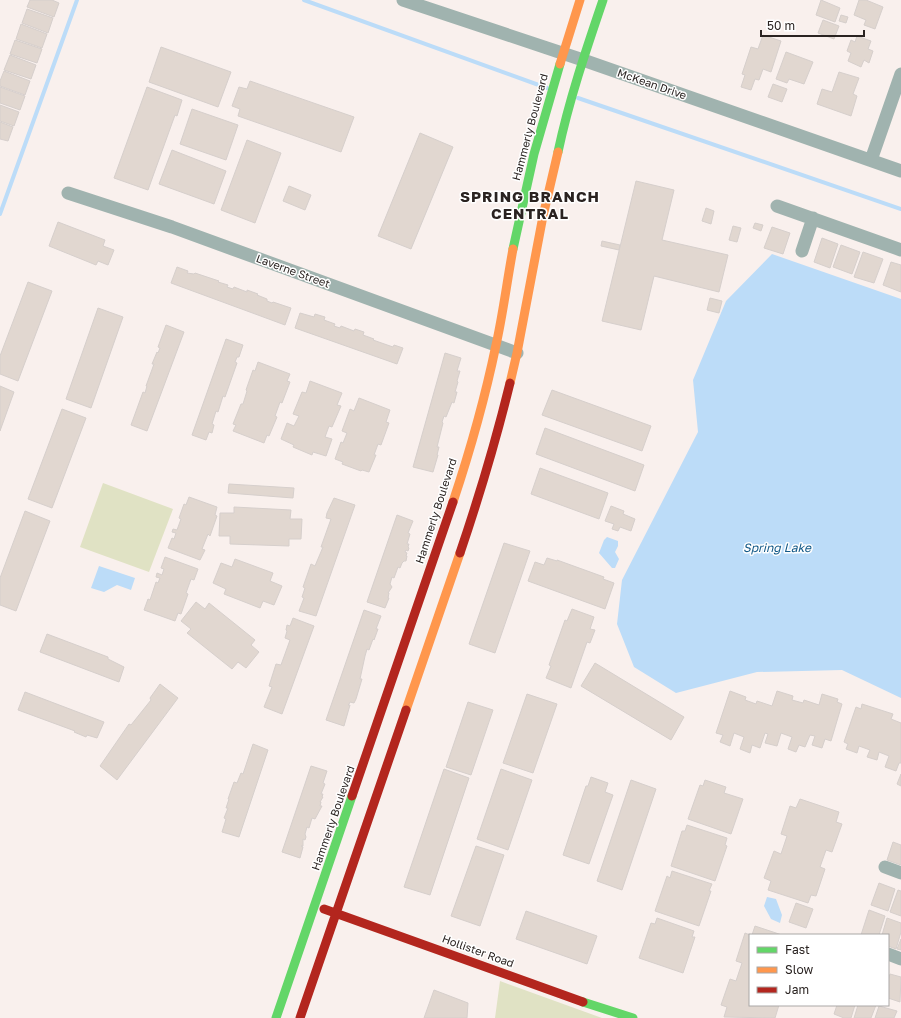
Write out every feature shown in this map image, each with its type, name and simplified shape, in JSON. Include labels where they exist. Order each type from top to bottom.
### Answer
[{"type":"main road","name":"Hammerly Boulevard","points":[[276,1018],[315,906],[398,700],[466,502],[478,416],[496,346],[521,208],[534,151],[580,0]]},
{"type":"main road","name":"Hammerly Boulevard","points":[[300,1018],[336,913],[398,700],[466,502],[503,412],[517,352],[543,216],[564,124],[603,0]]},
{"type":"main road","name":"Hollister Road","points":[[315,906],[382,928],[592,1005],[633,1018]]},
{"type":"street","name":"McKean Drive","points":[[402,0],[563,53],[901,171]]},
{"type":"street","points":[[871,160],[901,74]]},
{"type":"street","name":"Laverne Street","points":[[68,193],[166,225],[496,346],[517,352]]},
{"type":"street","points":[[777,206],[901,250]]},
{"type":"street","points":[[802,251],[813,218]]},
{"type":"street","points":[[885,867],[901,873]]},
{"type":"street","points":[[889,954],[901,959]]},
{"type":"green space","points":[[103,483],[173,509],[149,572],[80,547]]},
{"type":"green space","points":[[500,981],[602,1018],[495,1018]]},
{"type":"water","name":"Spring Lake","points":[[772,254],[901,299],[901,698],[842,670],[757,672],[676,693],[634,667],[617,624],[622,580],[698,432],[693,380],[726,301]]},
{"type":"water","points":[[607,537],[618,541],[618,546],[615,552],[619,559],[615,568],[612,568],[599,553],[604,540]]},
{"type":"water","points":[[99,566],[135,578],[131,590],[117,585],[104,592],[91,588]]},
{"type":"water","points":[[767,897],[776,899],[782,915],[780,923],[771,919],[764,906]]},
{"type":"building","points":[[30,0],[52,0],[59,3],[54,17],[27,7]]},
{"type":"building","points":[[821,0],[840,8],[835,22],[816,15]]},
{"type":"building","points":[[859,0],[866,0],[883,7],[875,29],[864,25],[866,20],[854,15]]},
{"type":"building","points":[[27,9],[53,18],[48,33],[22,23]]},
{"type":"building","points":[[841,15],[848,17],[846,23],[839,21]]},
{"type":"building","points":[[823,20],[839,26],[834,39],[818,33]]},
{"type":"building","points":[[21,24],[47,34],[42,48],[16,39]]},
{"type":"building","points":[[763,35],[781,41],[771,72],[763,69],[759,80],[755,79],[751,90],[741,87],[745,75],[742,74],[751,47],[758,49]]},
{"type":"building","points":[[857,36],[871,41],[868,49],[873,51],[869,63],[864,60],[861,67],[848,61],[851,53],[847,51],[851,40],[855,42]]},
{"type":"building","points":[[15,40],[42,49],[37,63],[10,54]]},
{"type":"building","points":[[161,47],[231,72],[218,107],[149,82]]},
{"type":"building","points":[[786,52],[813,62],[804,84],[789,79],[787,83],[776,79]]},
{"type":"building","points":[[10,55],[36,65],[31,79],[4,70]]},
{"type":"building","points":[[4,71],[30,81],[25,95],[0,86],[0,81]]},
{"type":"building","points":[[839,72],[859,78],[853,94],[857,96],[851,116],[817,104],[822,89],[832,92]]},
{"type":"building","points":[[250,81],[354,117],[341,152],[238,116],[240,109],[232,106],[239,87],[247,89]]},
{"type":"building","points":[[773,84],[787,89],[782,102],[768,97]]},
{"type":"building","points":[[0,87],[25,96],[20,110],[0,103]]},
{"type":"building","points":[[147,87],[182,100],[177,116],[175,115],[148,190],[114,178]]},
{"type":"building","points":[[0,105],[19,112],[14,126],[0,121]]},
{"type":"building","points":[[192,109],[238,125],[226,160],[180,144]]},
{"type":"building","points":[[0,122],[13,127],[8,141],[0,139]]},
{"type":"building","points":[[420,133],[453,147],[411,249],[378,236]]},
{"type":"building","points":[[247,140],[281,153],[255,223],[221,210]]},
{"type":"building","points":[[172,150],[226,171],[214,204],[159,184]]},
{"type":"building","points":[[636,181],[674,190],[662,240],[728,255],[719,292],[654,276],[641,330],[602,321]]},
{"type":"building","points":[[289,186],[311,195],[305,210],[283,201]]},
{"type":"building","points":[[706,208],[714,211],[711,224],[702,221]]},
{"type":"building","points":[[58,222],[105,240],[103,246],[114,250],[108,265],[98,261],[96,265],[49,246]]},
{"type":"building","points":[[755,223],[763,225],[761,231],[753,228]]},
{"type":"building","points":[[733,226],[741,228],[737,242],[729,240]]},
{"type":"building","points":[[772,227],[790,233],[783,254],[764,248]]},
{"type":"building","points":[[822,238],[838,244],[830,268],[814,262]]},
{"type":"building","points":[[602,241],[620,245],[619,250],[601,246]]},
{"type":"building","points":[[841,245],[860,252],[852,274],[833,267]]},
{"type":"building","points":[[863,252],[883,259],[874,283],[854,277]]},
{"type":"building","points":[[891,262],[901,265],[901,292],[883,285]]},
{"type":"building","points":[[177,267],[188,271],[187,273],[195,273],[219,281],[218,282],[228,285],[227,287],[233,289],[234,287],[247,292],[247,290],[258,294],[257,295],[267,299],[267,301],[291,308],[285,325],[171,283]]},
{"type":"building","points":[[28,282],[52,291],[18,381],[0,374],[0,356]]},
{"type":"building","points":[[710,298],[722,301],[719,313],[707,310]]},
{"type":"building","points":[[98,308],[123,317],[91,408],[66,399]]},
{"type":"building","points":[[300,313],[314,317],[315,314],[325,317],[324,320],[335,324],[334,326],[340,328],[341,326],[354,331],[355,329],[364,332],[363,335],[374,339],[373,340],[393,347],[394,345],[403,348],[397,364],[295,328]]},
{"type":"building","points":[[166,325],[184,332],[147,431],[131,425],[143,392],[145,393],[154,364],[152,364],[160,348],[158,347]]},
{"type":"building","points":[[226,339],[243,345],[239,357],[237,357],[235,362],[237,363],[225,397],[223,396],[218,412],[216,411],[212,424],[214,425],[212,433],[209,432],[206,440],[192,435]]},
{"type":"building","points":[[445,353],[461,358],[457,371],[460,371],[454,403],[452,402],[446,417],[444,416],[442,422],[437,447],[439,447],[438,455],[433,472],[413,467]]},
{"type":"building","points":[[258,362],[290,374],[287,381],[290,382],[282,403],[280,402],[275,416],[277,417],[269,436],[267,435],[264,443],[233,431],[236,425],[233,424],[241,404],[243,404],[253,370],[255,371]]},
{"type":"building","points":[[310,381],[342,393],[337,405],[341,406],[332,427],[329,426],[325,437],[332,439],[326,456],[313,452],[312,455],[293,447],[294,445],[281,439],[287,423],[294,426],[299,416],[293,414],[302,392],[306,393]]},
{"type":"building","points":[[0,386],[14,392],[0,431]]},
{"type":"building","points":[[552,390],[651,426],[642,451],[542,415]]},
{"type":"building","points":[[359,398],[390,410],[386,422],[389,423],[381,445],[378,444],[374,455],[376,455],[369,472],[361,471],[342,464],[343,462],[335,459],[341,442],[343,443],[347,433],[342,431],[350,409],[354,411]]},
{"type":"building","points":[[62,409],[86,418],[52,508],[28,499]]},
{"type":"building","points":[[545,428],[644,465],[635,491],[536,454]]},
{"type":"building","points":[[540,468],[608,493],[599,519],[531,494]]},
{"type":"building","points":[[229,484],[294,488],[293,498],[228,493]]},
{"type":"building","points":[[189,497],[217,507],[215,515],[217,516],[210,536],[208,534],[202,549],[205,550],[200,560],[168,548],[176,533],[172,532],[173,529],[177,530],[184,504],[186,505]]},
{"type":"building","points":[[334,498],[355,505],[316,616],[299,611],[304,598],[302,597],[305,588],[303,587],[311,564],[315,566],[323,547],[321,547],[331,519],[326,518],[327,513]]},
{"type":"building","points":[[611,506],[624,511],[623,514],[635,519],[631,531],[620,527],[618,531],[612,529],[614,524],[605,521]]},
{"type":"building","points":[[234,507],[291,510],[290,519],[302,519],[301,539],[289,539],[289,546],[230,544],[230,536],[219,536],[220,513],[234,513]]},
{"type":"building","points":[[25,511],[50,521],[16,611],[0,605],[0,578]]},
{"type":"building","points":[[397,515],[413,521],[408,533],[410,534],[407,544],[409,544],[409,548],[408,551],[406,550],[405,552],[407,553],[406,561],[402,563],[400,568],[398,567],[394,578],[392,577],[390,584],[392,587],[388,593],[389,598],[385,608],[367,602]]},
{"type":"building","points":[[504,543],[530,551],[495,653],[469,644]]},
{"type":"building","points":[[165,557],[198,569],[194,580],[191,579],[186,593],[188,594],[181,614],[178,613],[175,621],[144,610],[148,599],[150,600],[156,582],[158,583],[160,578],[156,577],[157,573],[162,575],[164,569],[161,568]]},
{"type":"building","points":[[547,558],[557,560],[604,577],[603,579],[614,583],[605,609],[528,581],[535,562],[544,565]]},
{"type":"building","points":[[235,559],[273,573],[270,581],[282,586],[274,605],[263,601],[260,608],[224,594],[226,589],[213,583],[221,563],[232,567]]},
{"type":"building","points":[[196,602],[205,609],[209,603],[255,640],[251,645],[259,652],[246,668],[238,662],[232,669],[187,633],[191,629],[181,621]]},
{"type":"building","points":[[572,609],[594,617],[590,629],[595,630],[590,643],[587,642],[571,688],[546,678],[565,620],[567,621]]},
{"type":"building","points":[[364,610],[381,616],[374,640],[373,639],[369,650],[367,649],[360,679],[362,679],[356,699],[354,703],[350,702],[348,705],[350,705],[344,726],[326,720]]},
{"type":"building","points":[[293,618],[314,626],[282,714],[264,707],[272,687],[269,686],[276,664],[281,665],[290,640],[285,638],[286,630],[287,625],[290,626]]},
{"type":"building","points":[[47,634],[108,657],[108,659],[124,667],[119,682],[40,652]]},
{"type":"building","points":[[595,663],[684,717],[671,740],[581,686]]},
{"type":"building","points":[[160,684],[178,698],[117,780],[100,766],[129,724],[131,725],[151,700],[150,698]]},
{"type":"building","points":[[730,691],[746,697],[745,700],[756,704],[757,701],[772,706],[777,691],[793,696],[792,700],[803,703],[804,700],[819,705],[822,694],[838,699],[837,702],[842,704],[831,741],[825,739],[822,748],[812,745],[815,736],[810,735],[805,747],[799,745],[796,752],[788,749],[792,737],[781,733],[777,746],[765,743],[768,734],[765,733],[760,748],[752,745],[750,753],[740,749],[744,737],[734,733],[730,746],[720,742],[723,735],[716,733]]},
{"type":"building","points":[[25,692],[104,722],[97,738],[87,735],[86,737],[74,732],[75,731],[18,710]]},
{"type":"building","points":[[527,694],[557,704],[533,773],[503,763]]},
{"type":"building","points":[[468,702],[493,710],[471,775],[446,767]]},
{"type":"building","points":[[862,704],[893,714],[891,719],[901,723],[901,763],[899,763],[896,771],[885,767],[889,756],[879,752],[877,760],[867,757],[870,750],[859,746],[857,753],[846,749],[848,744],[844,742],[856,707],[861,709]]},
{"type":"building","points":[[253,744],[268,750],[239,837],[222,832],[226,819],[224,818],[228,808],[226,808],[228,799],[234,782],[237,783],[241,773],[243,774]]},
{"type":"building","points":[[311,766],[327,771],[323,783],[325,784],[321,794],[323,794],[323,797],[320,802],[320,806],[322,806],[315,819],[312,818],[309,828],[307,827],[305,834],[306,837],[305,840],[303,839],[303,846],[301,846],[303,847],[300,858],[282,852]]},
{"type":"building","points":[[444,769],[469,778],[430,895],[404,887]]},
{"type":"building","points":[[501,769],[532,780],[508,850],[477,839]]},
{"type":"building","points":[[901,774],[901,786],[897,784]]},
{"type":"building","points":[[591,777],[608,783],[605,792],[613,795],[589,864],[563,855],[586,786],[588,786]]},
{"type":"building","points":[[631,780],[656,789],[622,890],[597,881]]},
{"type":"building","points":[[705,780],[726,787],[724,793],[743,799],[731,834],[688,819],[700,785],[703,786]]},
{"type":"building","points":[[800,799],[839,812],[836,822],[842,824],[832,852],[826,850],[820,867],[825,869],[816,896],[811,895],[808,903],[768,890],[771,881],[764,878],[774,851],[781,854],[787,836],[781,834],[790,806],[796,808]]},
{"type":"building","points":[[687,825],[727,838],[725,845],[727,846],[715,881],[671,866],[682,831],[685,831]]},
{"type":"building","points":[[893,842],[901,845],[901,865],[887,860]]},
{"type":"building","points":[[476,846],[504,855],[480,926],[451,916]]},
{"type":"building","points":[[672,871],[712,884],[699,926],[655,911],[667,876],[670,878]]},
{"type":"building","points":[[879,883],[895,889],[888,911],[871,905]]},
{"type":"building","points":[[898,890],[901,891],[901,916],[890,912]]},
{"type":"building","points":[[796,903],[813,909],[806,928],[789,922]]},
{"type":"building","points":[[869,910],[885,916],[879,934],[861,934]]},
{"type":"building","points":[[526,911],[597,936],[587,964],[516,939]]},
{"type":"building","points":[[657,918],[694,931],[692,937],[695,937],[683,973],[639,958],[651,923],[655,924]]},
{"type":"building","points":[[887,918],[901,923],[901,932],[896,949],[889,946],[889,934],[882,934]]},
{"type":"building","points":[[755,926],[779,934],[752,934]]},
{"type":"building","points":[[745,933],[749,935],[749,1006],[779,1006],[775,1018],[724,1017],[727,1007],[721,1005],[730,979],[736,981],[742,963],[736,961]]},
{"type":"building","points":[[901,939],[901,950],[897,949]]},
{"type":"building","points":[[890,974],[901,977],[900,1002],[889,998]]},
{"type":"building","points":[[434,990],[468,1003],[467,1018],[424,1018]]},
{"type":"building","points":[[837,1006],[855,1006],[851,1018],[844,1018],[834,1014]]},
{"type":"building","points":[[858,1006],[876,1006],[871,1018],[854,1018]]},
{"type":"building","points":[[879,1006],[897,1011],[894,1018],[875,1018]]},
{"type":"waterway","points":[[0,214],[77,0]]},
{"type":"waterway","points":[[304,0],[547,88]]},
{"type":"waterway","points":[[578,98],[901,209]]},
{"type":"traffic: fast","points":[[558,152],[584,56],[603,0]]},
{"type":"traffic: fast","points":[[513,249],[534,154],[560,64]]},
{"type":"traffic: fast","points":[[276,1018],[352,796]]},
{"type":"traffic: fast","points":[[583,1002],[633,1018]]},
{"type":"traffic: slow","points":[[560,64],[580,0]]},
{"type":"traffic: slow","points":[[510,383],[543,216],[558,152]]},
{"type":"traffic: slow","points":[[453,502],[471,444],[492,365],[513,249]]},
{"type":"traffic: slow","points":[[406,710],[460,553]]},
{"type":"traffic: jam","points":[[460,553],[487,468],[510,383]]},
{"type":"traffic: jam","points":[[352,796],[453,502]]},
{"type":"traffic: jam","points":[[300,1018],[406,710]]},
{"type":"traffic: jam","points":[[324,909],[583,1002]]},
{"type":"district","name":"SPRING BRANCH CENTRAL","points":[[530,206]]}]
